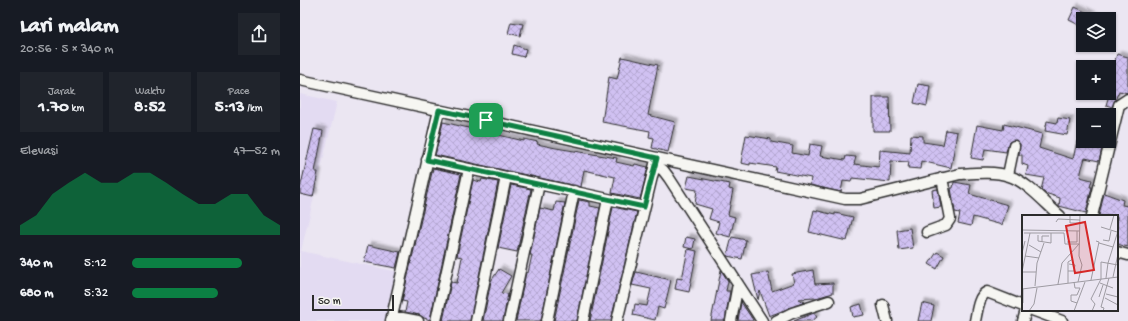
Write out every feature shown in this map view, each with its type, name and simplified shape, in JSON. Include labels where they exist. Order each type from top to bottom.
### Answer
[{"type":"street","points":[[300,80],[439,110],[656,162],[845,199],[860,199],[960,174],[976,173],[1008,175],[1018,180],[1059,215]]},
{"type":"street","points":[[1092,215],[1120,105],[1128,99]]},
{"type":"street","points":[[418,321],[391,318],[439,110]]},
{"type":"street","points":[[1008,175],[1014,146]]},
{"type":"street","points":[[427,160],[644,207]]},
{"type":"street","points":[[617,321],[656,162]]},
{"type":"street","points":[[656,162],[669,178],[762,321]]},
{"type":"street","points":[[436,321],[469,169]]},
{"type":"street","points":[[476,321],[506,177]]},
{"type":"street","points":[[927,232],[946,225],[950,219],[942,178]]},
{"type":"street","points":[[509,321],[539,184]]},
{"type":"street","points":[[547,321],[574,191]]},
{"type":"street","points":[[583,321],[608,199]]},
{"type":"street","points":[[1118,252],[1128,255]]},
{"type":"street","points":[[730,321],[738,284]]},
{"type":"street","points":[[975,321],[980,300],[983,294],[987,292],[1022,306]]},
{"type":"street","points":[[776,321],[792,313],[829,301]]},
{"type":"street","points":[[883,305],[887,321]]},
{"type":"street","points":[[1023,321],[1026,311]]},
{"type":"street","points":[[1035,311],[1062,321]]},
{"type":"shaded area","points":[[300,94],[337,102],[301,251],[398,272],[386,321],[300,321]]},
{"type":"building","points":[[1075,7],[1085,12],[1076,12],[1076,24],[1069,20]]},
{"type":"building","points":[[511,22],[523,24],[520,36],[508,33]]},
{"type":"building","points":[[514,45],[526,49],[524,57],[512,54]]},
{"type":"building","points":[[1117,54],[1128,57],[1128,93],[1119,91],[1116,98],[1116,60]]},
{"type":"building","points":[[622,57],[658,65],[648,115],[675,122],[668,152],[652,148],[654,138],[649,137],[650,131],[602,122],[609,77],[617,79]]},
{"type":"building","points":[[918,84],[930,86],[927,106],[914,103]]},
{"type":"building","points":[[873,97],[889,97],[890,131],[873,131]]},
{"type":"building","points":[[1108,100],[1115,100],[1112,107],[1106,105]]},
{"type":"building","points":[[1058,118],[1070,120],[1067,135],[1045,131],[1047,121],[1057,123]]},
{"type":"building","points":[[443,122],[524,141],[524,139],[538,142],[537,144],[556,148],[617,158],[616,162],[648,167],[640,199],[612,193],[615,177],[584,170],[581,187],[435,155]]},
{"type":"building","points":[[1004,124],[1042,134],[1039,148],[1073,159],[1076,146],[1076,148],[1102,148],[1099,161],[1085,158],[1082,168],[1080,177],[1092,180],[1090,187],[1092,187],[1086,213],[1059,206],[1060,198],[1045,193],[1041,190],[1044,178],[1026,175],[1028,166],[1022,164],[1022,155],[1019,155],[1020,144],[1016,140],[1009,142],[1006,152],[985,149],[983,160],[971,158],[977,125],[1003,130]]},
{"type":"building","points":[[314,129],[323,131],[315,172],[318,172],[313,197],[300,194],[300,189]]},
{"type":"building","points":[[946,130],[957,132],[951,168],[921,161],[920,169],[908,168],[909,162],[891,161],[890,182],[852,178],[851,182],[843,181],[841,192],[810,185],[811,178],[775,171],[776,167],[741,163],[746,135],[771,139],[771,142],[793,146],[792,153],[808,156],[810,144],[822,146],[820,156],[845,160],[846,156],[856,157],[854,164],[879,167],[880,150],[910,153],[911,135],[923,136],[923,142],[943,145]]},
{"type":"building","points":[[433,168],[461,174],[430,320],[419,315],[405,312],[407,302],[402,301]]},
{"type":"building","points":[[689,176],[730,184],[729,189],[733,190],[728,215],[735,217],[730,237],[716,233],[719,222],[709,219],[712,209],[695,204],[697,190],[686,188]]},
{"type":"building","points":[[482,179],[498,182],[470,321],[443,321],[451,282],[457,283],[462,257],[457,256],[473,180],[481,182]]},
{"type":"building","points":[[954,182],[971,185],[969,194],[1008,205],[1002,225],[973,217],[971,226],[958,223],[960,213],[955,212],[951,188],[953,188]]},
{"type":"building","points":[[511,185],[531,189],[517,252],[498,248]]},
{"type":"building","points":[[938,189],[941,207],[934,208],[932,190]]},
{"type":"building","points":[[1104,193],[1123,200],[1122,205],[1128,206],[1128,247],[1118,244],[1118,215],[1099,215]]},
{"type":"building","points":[[579,200],[590,202],[590,206],[600,208],[577,321],[554,321]]},
{"type":"building","points":[[556,202],[565,203],[541,321],[516,321],[526,272],[528,273],[532,255],[530,255],[540,208],[554,211]]},
{"type":"building","points":[[613,207],[637,212],[611,321],[590,321]]},
{"type":"building","points":[[814,210],[835,215],[835,213],[853,217],[847,241],[809,232]]},
{"type":"building","points":[[910,228],[913,248],[899,250],[897,230]]},
{"type":"building","points":[[686,237],[695,239],[693,249],[684,247]]},
{"type":"building","points":[[732,237],[746,240],[742,259],[727,256]]},
{"type":"building","points":[[368,245],[400,252],[396,268],[364,262]]},
{"type":"building","points":[[688,249],[697,251],[689,292],[675,289],[677,278],[682,279]]},
{"type":"building","points":[[937,252],[944,256],[937,269],[929,264]]},
{"type":"building","points":[[499,269],[511,276],[501,293],[508,294],[503,321],[483,321],[491,281]]},
{"type":"building","points":[[721,270],[728,281],[726,291],[730,291],[725,321],[711,321]]},
{"type":"building","points":[[813,270],[815,284],[833,283],[833,293],[816,298],[798,299],[805,302],[769,316],[760,291],[758,300],[752,275],[768,272],[772,291],[794,283],[792,274]]},
{"type":"building","points":[[636,272],[671,280],[664,309],[658,307],[655,320],[633,315],[635,304],[647,306],[651,289],[632,285]]},
{"type":"building","points":[[741,302],[753,320],[753,321],[738,321]]},
{"type":"building","points":[[922,303],[934,306],[931,321],[918,321]]},
{"type":"building","points":[[861,304],[864,315],[853,317],[851,307]]},
{"type":"building","points":[[814,313],[817,317],[812,321],[794,321]]},
{"type":"route","points":[[439,110],[486,120],[657,158],[644,207],[427,160],[439,110]]}]
